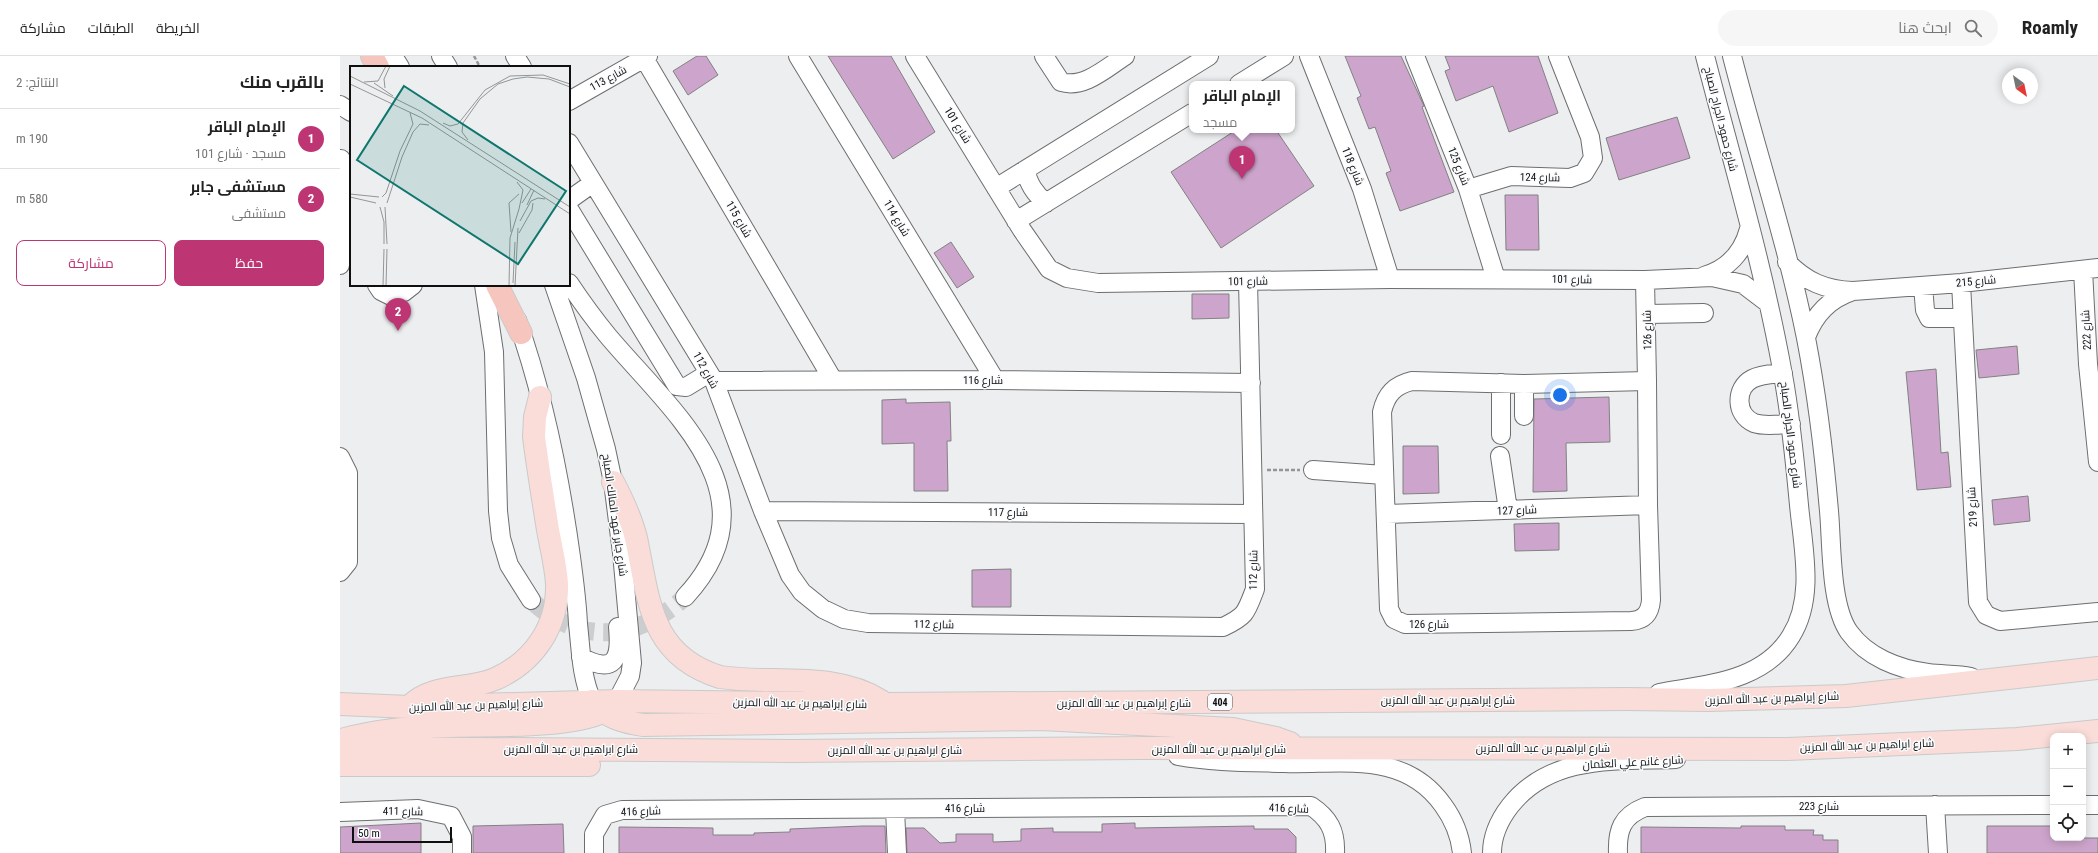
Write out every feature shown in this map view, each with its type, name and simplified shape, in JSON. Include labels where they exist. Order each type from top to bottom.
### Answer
[{"type":"highway","points":[[372,56],[377,66]]},
{"type":"highway","points":[[498,286],[521,333]]},
{"type":"main road","points":[[409,707],[430,693],[480,684],[511,671],[535,650],[550,625],[555,609],[557,582],[534,437],[535,417],[540,398]]},
{"type":"main road","points":[[613,482],[632,525],[647,598],[654,619],[671,646],[687,661],[708,673],[720,677],[842,685],[867,694],[887,704]]},
{"type":"main road","name":"شارع إبراهيم بن عبد الله المزين","points":[[340,704],[409,707],[1626,699],[1709,700],[1846,696],[2098,668]]},
{"type":"main road","points":[[340,740],[400,729],[561,722],[604,705],[629,723],[656,726],[1041,719],[1233,729],[1276,738],[1308,750]]},
{"type":"main road","name":"شارع ابراهيم بن عبد الله المزين","points":[[340,748],[792,751],[1142,748],[1308,750],[1788,748],[1909,744],[2017,738],[2098,731]]},
{"type":"main road","points":[[340,765],[727,764],[754,761],[792,751]]},
{"type":"street","points":[[393,56],[399,66]]},
{"type":"street","points":[[441,56],[447,66]]},
{"type":"street","points":[[515,56],[521,66]]},
{"type":"street","name":"شارع 114","points":[[798,56],[995,380]]},
{"type":"street","name":"شارع 101","points":[[915,56],[1016,221],[1049,269],[1067,278],[1098,283],[1390,279],[1645,280],[1702,277],[1723,278],[1743,284],[1768,303]]},
{"type":"street","points":[[1044,56],[1061,82],[1070,85],[1086,81],[1125,56]]},
{"type":"street","points":[[996,188],[1209,56]]},
{"type":"street","points":[[1242,81],[1260,62],[1284,56]]},
{"type":"street","name":"شارع 118","points":[[1309,56],[1362,189],[1390,279]]},
{"type":"street","name":"شارع 125","points":[[1415,56],[1468,189],[1496,279]]},
{"type":"street","name":"شارع 124","points":[[1468,189],[1511,176],[1570,178],[1584,172],[1593,158],[1590,137],[1558,56]]},
{"type":"street","name":"شارع حمود الجراح الصباح","points":[[1626,699],[1731,680],[1759,668],[1771,660],[1791,638],[1803,610],[1806,596],[1791,424],[1783,373],[1768,303],[1705,56]]},
{"type":"street","points":[[1733,56],[1806,337],[1826,480],[1836,593],[1843,620],[1855,639],[1863,647],[1882,660],[1904,668],[1929,673],[1960,675],[1981,681]]},
{"type":"street","name":"شارع 113","points":[[570,100],[646,57]]},
{"type":"street","name":"شارع 115","points":[[646,57],[833,380]]},
{"type":"street","points":[[340,105],[350,111]]},
{"type":"street","points":[[1016,221],[1189,115]]},
{"type":"street","name":"شارع 112","points":[[570,145],[712,377],[763,511],[790,575],[802,592],[823,609],[844,619],[868,623],[1216,627],[1223,627],[1240,619],[1248,608],[1255,589],[1248,281]]},
{"type":"street","points":[[340,265],[347,231],[344,157]]},
{"type":"street","points":[[1025,170],[1036,195],[1046,203]]},
{"type":"street","points":[[570,199],[593,183]]},
{"type":"street","points":[[570,212],[677,386],[682,388],[686,387],[712,377]]},
{"type":"street","name":"شارع 101","points":[[1702,277],[1719,271],[1733,260],[1744,246],[1749,229]]},
{"type":"street","name":"شارع 215","points":[[1787,262],[1806,279],[1817,284],[1841,290],[1853,291],[1923,286],[2090,269]]},
{"type":"street","name":"شارع 222","points":[[2090,269],[2098,462]]},
{"type":"street","name":"شارع 126","points":[[1645,280],[1647,314],[1650,606],[1643,617],[1631,621],[1405,624],[1399,623],[1394,619],[1389,609],[1387,514],[1382,412],[1384,402],[1395,388],[1412,381],[1524,384],[1647,381]]},
{"type":"street","name":"شارع 219","points":[[1961,282],[1977,595],[1981,609],[1993,619],[2008,621],[2098,612]]},
{"type":"street","points":[[570,284],[608,336],[680,417],[702,450],[716,481],[721,513],[717,545],[704,573],[685,597]]},
{"type":"street","points":[[378,286],[381,291],[391,296],[404,292],[412,286]]},
{"type":"street","points":[[484,286],[494,352],[498,511],[501,538],[509,565],[531,600]]},
{"type":"street","points":[[505,286],[540,398],[555,463],[567,530],[576,596],[581,657],[586,684],[604,705]]},
{"type":"street","name":"شارع جابر فهد المالك الصباح","points":[[554,286],[586,378],[606,449],[613,482],[622,553],[632,663],[628,683],[604,705]]},
{"type":"street","points":[[1923,286],[1925,310],[1929,318],[1963,318]]},
{"type":"street","name":"شارع 215","points":[[1806,337],[1816,316],[1832,300],[1853,291]]},
{"type":"street","points":[[1647,314],[1704,313]]},
{"type":"street","points":[[1783,373],[1760,376],[1747,382],[1740,394],[1740,408],[1748,420],[1755,423],[1791,424]]},
{"type":"street","name":"شارع 116","points":[[712,377],[833,380],[1251,383]]},
{"type":"street","points":[[1501,435],[1502,383]]},
{"type":"street","points":[[1524,384],[1524,416]]},
{"type":"street","points":[[1500,456],[1508,510]]},
{"type":"street","points":[[340,457],[345,463],[348,473],[348,562],[340,572]]},
{"type":"street","points":[[1313,470],[1384,475]]},
{"type":"street","name":"شارع 127","points":[[1387,514],[1648,505]]},
{"type":"street","name":"شارع 117","points":[[763,511],[1253,514]]},
{"type":"street","points":[[1803,550],[1818,554],[1832,548]]},
{"type":"street","points":[[581,657],[591,663],[602,665],[613,661],[619,651],[615,590],[616,570],[622,553]]},
{"type":"street","points":[[1142,748],[1205,760],[1284,763],[1360,762],[1392,768],[1421,783],[1440,801],[1454,822],[1459,835],[1462,853]]},
{"type":"street","name":"شارع غانم علي العثمان","points":[[1492,853],[1497,830],[1507,810],[1531,785],[1554,771],[1570,766],[1600,762],[1713,757],[1747,748]]},
{"type":"street","points":[[1935,805],[1938,853]]},
{"type":"street","name":"شارع 223","points":[[1618,853],[1618,833],[1622,824],[1628,816],[1645,807],[2050,805]]},
{"type":"street","points":[[2086,805],[2098,805]]},
{"type":"street","name":"شارع 416","points":[[594,853],[594,834],[605,815],[622,810],[1311,806],[1324,815],[1333,831],[1335,853]]},
{"type":"street","name":"شارع 411","points":[[340,812],[418,809],[451,816],[462,837],[462,853]]},
{"type":"street","points":[[895,809],[897,853]]},
{"type":"path","points":[[474,56],[479,66]]},
{"type":"path","points":[[1252,470],[1313,470]]},
{"type":"building","points":[[697,56],[706,56],[718,75],[688,95],[673,71]]},
{"type":"building","points":[[828,56],[891,56],[935,132],[893,159]]},
{"type":"building","points":[[1345,56],[1401,56],[1424,106],[1422,107],[1454,192],[1400,211],[1386,173],[1391,171],[1375,127],[1369,129],[1357,98],[1361,96]]},
{"type":"building","points":[[1445,56],[1538,56],[1558,113],[1509,132],[1493,86],[1456,101],[1445,71],[1450,69]]},
{"type":"building","points":[[1677,117],[1690,158],[1619,180],[1606,138]]},
{"type":"building","points":[[1231,133],[1278,133],[1314,186],[1221,248],[1171,172]]},
{"type":"building","points":[[1505,195],[1538,195],[1539,250],[1506,250]]},
{"type":"building","points":[[951,242],[974,277],[957,288],[934,253]]},
{"type":"building","points":[[1192,294],[1229,294],[1229,318],[1192,319]]},
{"type":"building","points":[[2017,346],[2019,374],[1979,378],[1976,350]]},
{"type":"building","points":[[1936,369],[1941,453],[1948,452],[1951,487],[1917,490],[1906,372]]},
{"type":"building","points":[[1609,397],[1610,442],[1566,443],[1567,491],[1533,492],[1534,399]]},
{"type":"building","points":[[906,399],[906,403],[950,402],[951,441],[947,441],[948,491],[914,491],[914,443],[882,444],[882,400]]},
{"type":"building","points":[[1403,446],[1438,446],[1439,493],[1403,494]]},
{"type":"building","points":[[2028,496],[2030,521],[1994,525],[1992,500]]},
{"type":"building","points":[[1559,523],[1559,550],[1515,551],[1514,524]]},
{"type":"building","points":[[1011,569],[1011,607],[972,607],[972,570]]},
{"type":"building","points":[[421,823],[421,853],[340,853],[340,827]]},
{"type":"building","points":[[1135,823],[1135,828],[1254,826],[1254,829],[1288,829],[1296,837],[1296,853],[907,853],[906,828],[924,828],[940,843],[956,842],[956,834],[993,834],[993,842],[1021,841],[1021,829],[1053,828],[1053,832],[1102,832],[1102,824]]},
{"type":"building","points":[[563,824],[564,853],[473,853],[473,826]]},
{"type":"building","points":[[885,826],[886,853],[619,853],[619,827],[713,828],[713,835],[754,835],[754,833],[790,832],[790,829]]},
{"type":"building","points":[[1741,826],[1785,826],[1785,830],[1814,830],[1813,835],[1823,835],[1823,840],[1838,840],[1838,853],[1641,853],[1641,827],[1741,828]]},
{"type":"building","points":[[1987,826],[2050,826],[2050,841],[2086,841],[2086,838],[2098,838],[2098,853],[1987,853]]},
{"type":"tunnel","points":[[531,600],[549,615],[569,625],[588,631],[608,632],[628,629],[647,622],[667,612],[685,597]]},
{"type":"place","name":"الإمام الباقر","points":[[1242,179]]},
{"type":"place","name":"مستشفى جابر","points":[[398,331]]}]
